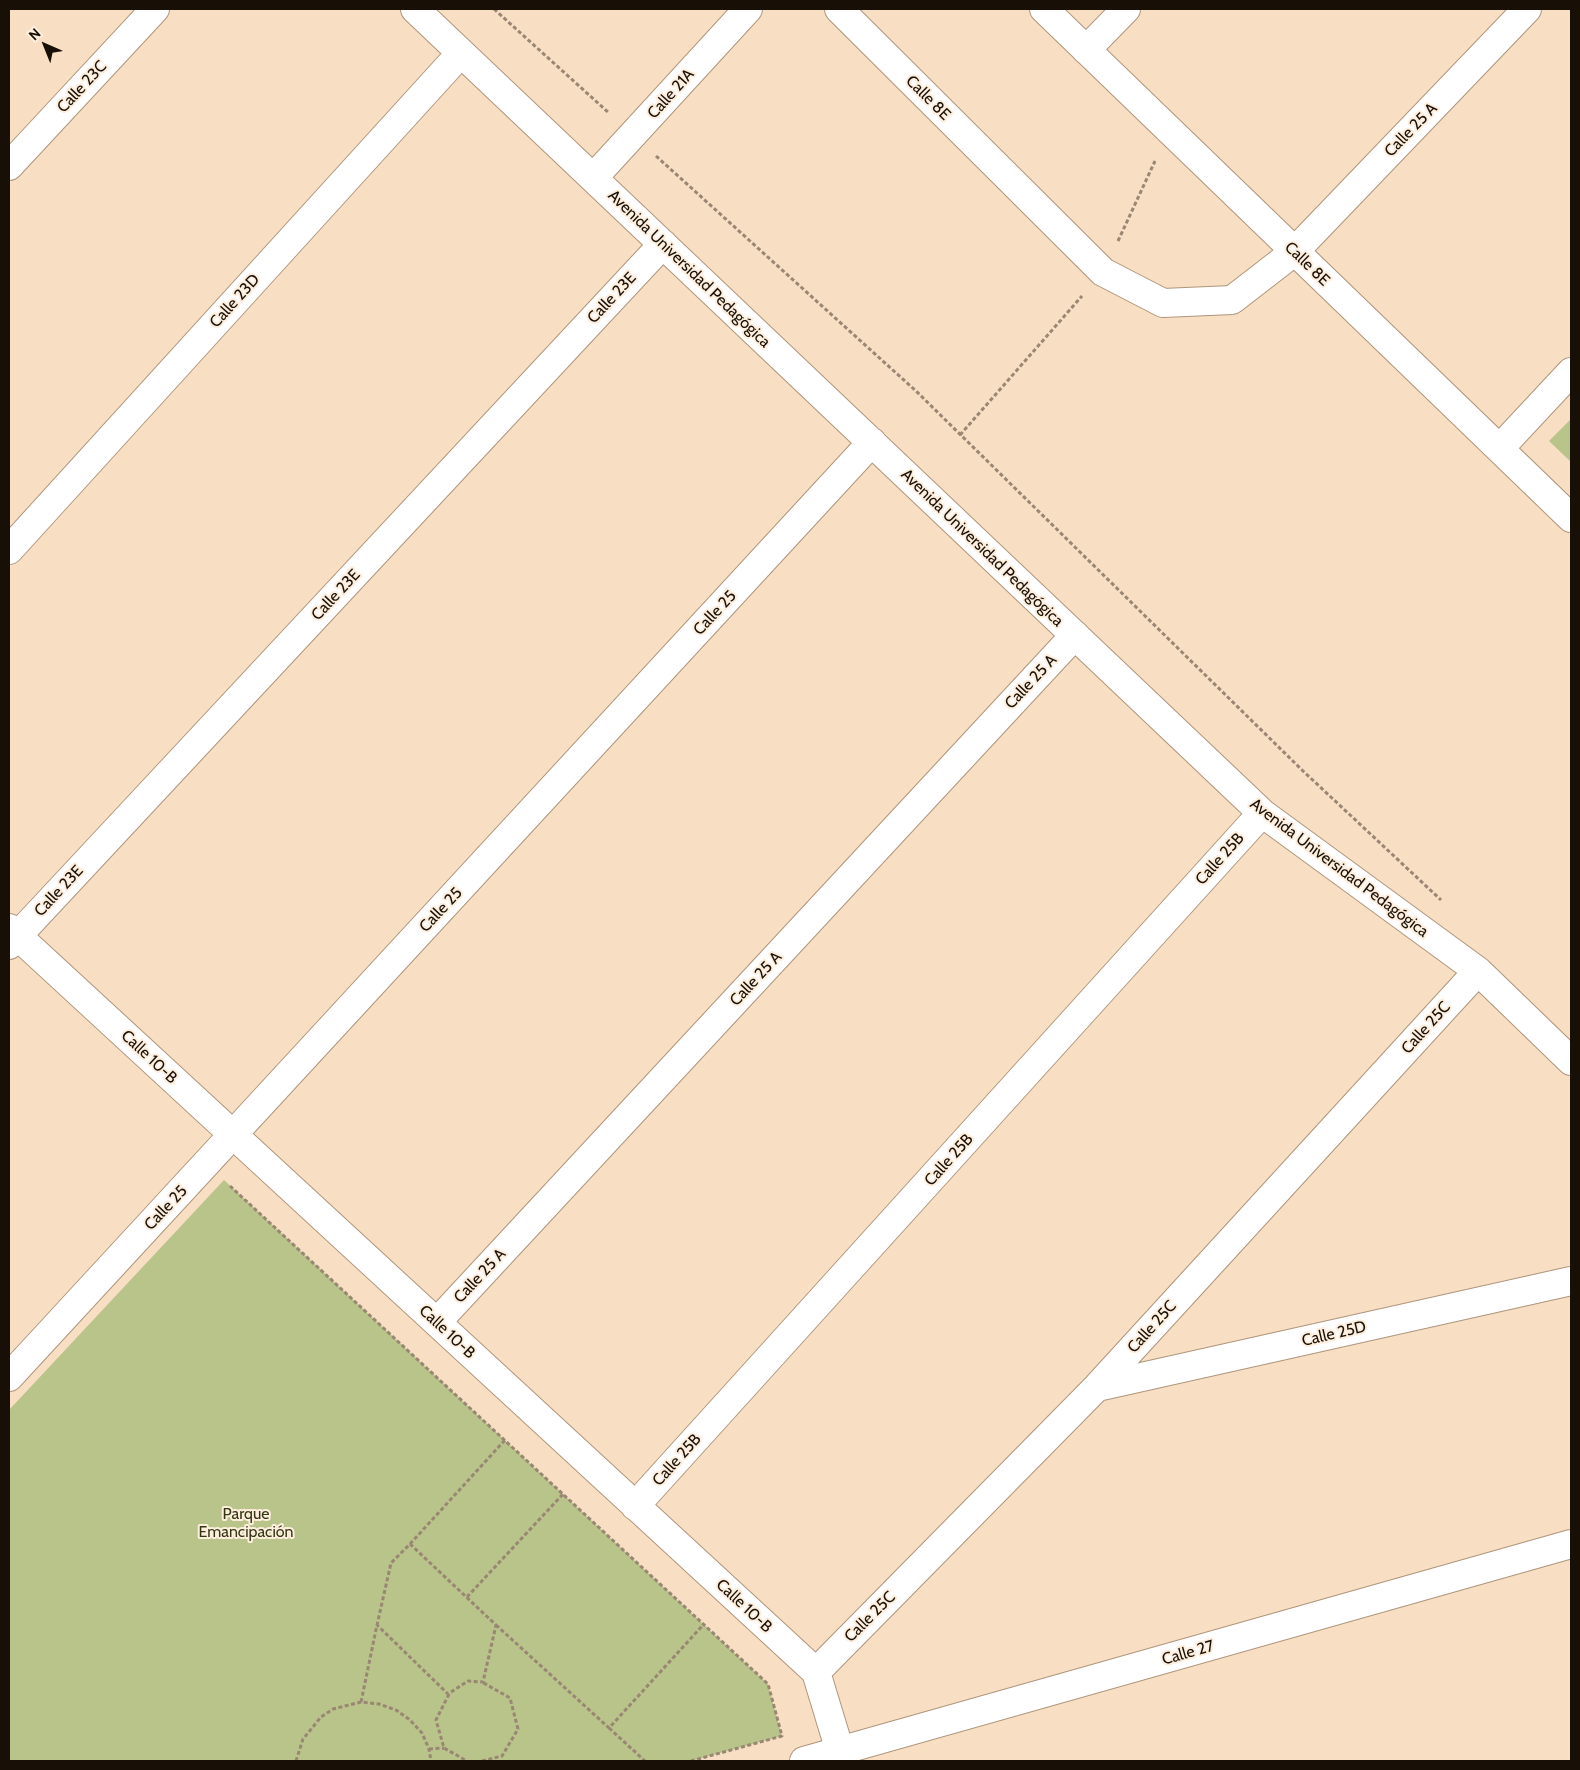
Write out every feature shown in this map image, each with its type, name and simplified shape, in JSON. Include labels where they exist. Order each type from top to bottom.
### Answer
[{"type":"street","name":"Calle 23C","points":[[9,166],[155,9]]},
{"type":"street","name":"Avenida Universidad Pedagógica","points":[[415,9],[1262,813],[1478,971],[1571,1061]]},
{"type":"street","name":"Calle 21A","points":[[593,178],[748,9]]},
{"type":"street","name":"Calle 8E","points":[[839,9],[1103,272],[1163,303],[1232,300],[1294,252]]},
{"type":"street","name":"Calle 8E","points":[[1044,9],[1571,518]]},
{"type":"street","points":[[1086,50],[1126,9]]},
{"type":"street","name":"Calle 25 A","points":[[1294,252],[1527,9]]},
{"type":"street","name":"Calle 23D","points":[[9,550],[461,53]]},
{"type":"street","name":"Calle 23E","points":[[12,936],[663,244]]},
{"type":"street","points":[[1500,448],[1571,372]]},
{"type":"street","name":"Calle 25","points":[[9,1377],[872,442]]},
{"type":"street","name":"Calle 25 A","points":[[436,1322],[1075,635]]},
{"type":"street","name":"Calle 25B","points":[[635,1506],[1262,813]]},
{"type":"street","name":"Calle 10-B","points":[[12,936],[234,1135],[816,1672]]},
{"type":"street","name":"Calle 25C","points":[[816,1672],[1096,1387],[1478,971]]},
{"type":"street","name":"Calle 25D","points":[[1096,1387],[1571,1280]]},
{"type":"street","name":"Calle 27","points":[[804,1761],[841,1756],[1571,1544]]},
{"type":"street","points":[[816,1672],[841,1756]]},
{"type":"path","points":[[494,9],[916,391],[1295,763],[1445,903]]},
{"type":"path","points":[[960,435],[1103,272],[1169,131]]},
{"type":"path","points":[[224,1180],[768,1684],[782,1736],[690,1761]]},
{"type":"path","points":[[361,1702],[391,1563],[505,1440]]},
{"type":"path","points":[[467,1597],[563,1494]]},
{"type":"path","points":[[410,1544],[645,1761]]},
{"type":"path","points":[[609,1728],[704,1624]]},
{"type":"path","points":[[377,1625],[448,1694]]},
{"type":"path","points":[[483,1682],[496,1625]]},
{"type":"path","points":[[444,1748],[436,1720],[448,1694],[468,1681],[483,1682],[510,1698],[518,1728],[502,1756],[482,1761]]},
{"type":"path","points":[[296,1761],[303,1739],[321,1717],[333,1709],[361,1702],[378,1704],[403,1715],[422,1734],[429,1749],[431,1761]]},
{"type":"path","points":[[429,1749],[444,1748],[467,1761]]},
{"type":"green space","points":[[1571,419],[1571,462],[1549,441]]},
{"type":"green space","name":"Parque Emancipación","points":[[224,1180],[768,1684],[782,1736],[691,1761],[9,1761],[9,1410]]}]
